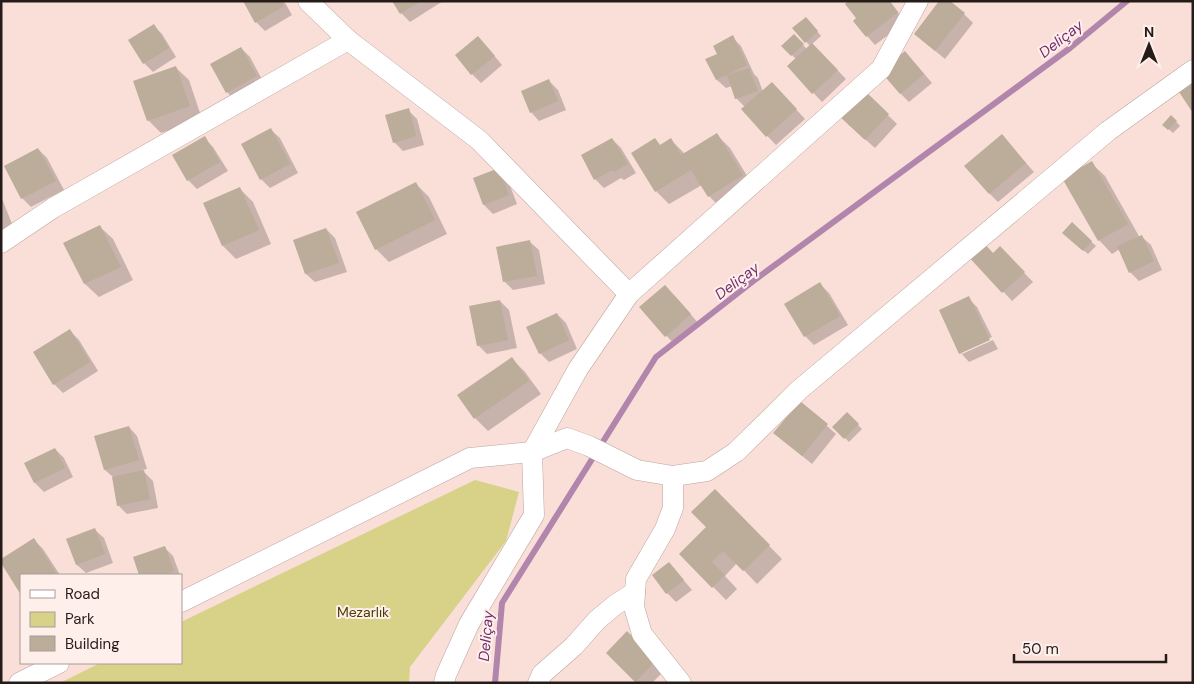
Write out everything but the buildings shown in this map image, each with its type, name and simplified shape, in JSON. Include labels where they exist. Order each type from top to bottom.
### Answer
[{"type":"street","points":[[308,1],[348,40],[479,140],[629,294]]},
{"type":"street","points":[[444,683],[469,624],[534,515],[532,452],[578,369],[629,294],[881,69],[918,1]]},
{"type":"street","points":[[1,243],[53,208],[348,40]]},
{"type":"street","points":[[182,602],[470,458],[532,452],[567,438],[589,446],[637,470],[673,476],[707,471],[736,452],[814,377],[1108,131],[1193,70]]},
{"type":"street","points":[[673,476],[673,508],[665,529],[636,579],[634,608],[642,634],[681,683]]},
{"type":"street","points":[[538,683],[542,674],[574,646],[597,620],[614,605],[635,592]]},
{"type":"street","points":[[19,683],[57,664]]},
{"type":"green space","name":"Mezarlık","points":[[475,480],[519,492],[506,541],[410,667],[409,683],[60,683],[98,664],[182,664],[182,622]]},
{"type":"waterway","name":"Deliçay","points":[[495,683],[502,603],[656,357],[756,279],[1070,48],[1127,1]]}]
